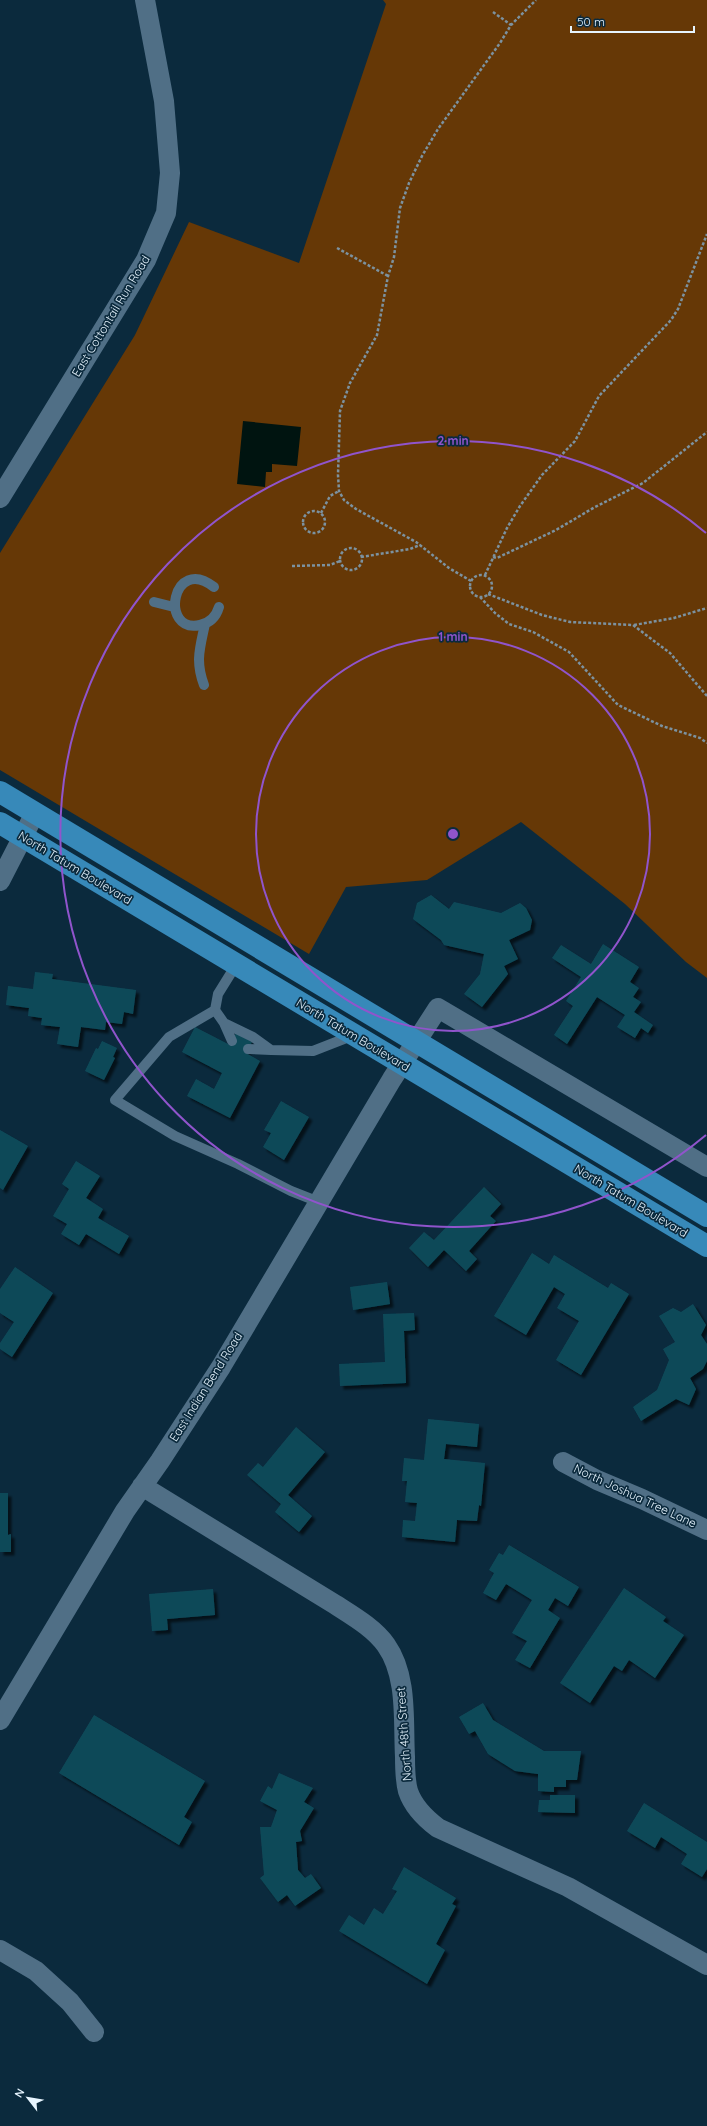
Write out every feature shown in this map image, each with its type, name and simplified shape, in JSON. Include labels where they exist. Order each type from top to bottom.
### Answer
[{"type":"main road","name":"North Tatum Boulevard","points":[[0,792],[409,1053],[707,1246]]},
{"type":"main road","name":"North Tatum Boulevard","points":[[0,823],[354,1035],[409,1053],[707,1216]]},
{"type":"street","name":"East Cottontail Run Road","points":[[0,498],[146,260],[166,213],[170,173],[164,101],[145,0]]},
{"type":"street","points":[[0,882],[35,813]]},
{"type":"street","points":[[409,1053],[438,1008],[707,1167]]},
{"type":"street","name":"East Indian Bend Road","points":[[0,1720],[74,1594],[142,1486],[221,1366],[409,1053]]},
{"type":"street","name":"North Joshua Tree Lane","points":[[563,1462],[597,1480],[642,1499],[707,1530]]},
{"type":"street","name":"North 48th Street","points":[[142,1486],[336,1605],[362,1622],[386,1645],[398,1671],[402,1691],[405,1772],[408,1791],[427,1820],[438,1828],[568,1887],[707,1965]]},
{"type":"street","points":[[0,1950],[36,1971],[70,2002],[94,2032]]},
{"type":"lane","points":[[214,587],[201,580],[187,582],[176,592],[174,608],[177,615],[189,625],[205,624],[212,620],[219,608]]},
{"type":"lane","points":[[154,602],[174,608]]},
{"type":"lane","points":[[204,685],[198,670],[199,655],[205,624]]},
{"type":"lane","points":[[232,1042],[224,1023],[215,1010],[218,994],[236,965]]},
{"type":"lane","points":[[215,1010],[169,1037],[115,1100],[175,1136],[238,1164],[290,1191],[319,1202]]},
{"type":"lane","points":[[224,1023],[253,1037],[271,1050]]},
{"type":"lane","points":[[248,1049],[313,1051],[354,1035]]},
{"type":"path","points":[[471,581],[449,568],[420,545],[356,509],[344,500],[339,491],[338,475],[340,411],[350,383],[377,335],[388,276],[394,257],[400,208],[409,183],[422,156],[438,129],[500,43],[511,25],[536,0]]},
{"type":"path","points":[[493,12],[511,25]]},
{"type":"path","points":[[485,575],[506,528],[520,506],[542,476],[575,441],[599,396],[671,320],[678,309],[707,234]]},
{"type":"path","points":[[337,248],[388,276]]},
{"type":"path","points":[[493,557],[497,558],[556,530],[595,507],[643,482],[707,432]]},
{"type":"path","points":[[320,513],[330,496],[339,491]]},
{"type":"path","points":[[310,511],[320,513],[324,517],[323,527],[314,532],[305,528],[303,524],[306,514],[310,511]]},
{"type":"path","points":[[361,557],[410,549],[420,545]]},
{"type":"path","points":[[347,548],[357,550],[361,557],[360,565],[351,570],[342,566],[340,561],[343,551],[347,548]]},
{"type":"path","points":[[292,566],[330,565],[340,561]]},
{"type":"path","points":[[471,581],[480,575],[485,575]]},
{"type":"path","points":[[485,575],[492,583],[492,588],[488,594]]},
{"type":"path","points":[[471,581],[471,591],[480,596],[495,613],[509,624],[533,632],[569,652],[618,705],[662,726],[700,738],[707,743]]},
{"type":"path","points":[[480,596],[488,594],[542,615],[570,622],[623,623],[633,625],[674,618],[707,608]]},
{"type":"path","points":[[633,625],[670,652],[707,696]]},
{"type":"shaded area","points":[[383,0],[707,0],[707,978],[686,962],[625,904],[521,822],[427,880],[346,887],[309,954],[0,770],[0,553],[135,335],[189,222],[299,263],[386,4]]},
{"type":"shaded area","points":[[243,421],[301,427],[297,466],[272,464],[272,472],[266,472],[265,487],[237,484]]},
{"type":"building","points":[[431,895],[449,909],[454,902],[501,913],[520,903],[526,908],[532,920],[530,930],[509,940],[518,959],[504,966],[508,974],[482,1007],[464,994],[480,974],[484,954],[444,945],[441,940],[413,919],[417,903]]},
{"type":"building","points":[[603,944],[639,967],[630,982],[639,988],[633,997],[641,1002],[634,1012],[653,1025],[648,1033],[641,1028],[635,1038],[617,1027],[625,1015],[597,997],[567,1044],[554,1035],[573,1006],[566,1001],[581,977],[552,958],[561,945],[591,964]]},
{"type":"building","points":[[35,972],[53,974],[52,979],[136,990],[133,1014],[124,1012],[122,1024],[106,1022],[105,1030],[81,1027],[78,1047],[57,1044],[60,1027],[41,1025],[42,1018],[28,1016],[29,1008],[6,1005],[8,986],[33,989]]},
{"type":"building","points":[[195,1027],[230,1045],[236,1033],[252,1042],[246,1053],[260,1061],[230,1118],[187,1096],[196,1079],[214,1089],[222,1073],[182,1052]]},
{"type":"building","points":[[102,1041],[117,1048],[113,1057],[115,1058],[104,1080],[85,1071],[96,1048],[98,1049]]},
{"type":"building","points":[[281,1101],[309,1117],[284,1160],[263,1147],[271,1133],[264,1130]]},
{"type":"building","points":[[0,1130],[28,1146],[3,1190],[0,1188]]},
{"type":"building","points":[[76,1161],[100,1176],[86,1198],[103,1209],[98,1218],[129,1236],[119,1254],[86,1234],[79,1245],[61,1234],[67,1224],[53,1216],[69,1189],[62,1184]]},
{"type":"building","points":[[484,1187],[501,1204],[490,1216],[496,1221],[469,1251],[477,1259],[466,1271],[444,1250],[428,1267],[409,1248],[424,1232],[434,1240]]},
{"type":"building","points":[[532,1253],[549,1264],[554,1255],[608,1288],[611,1283],[629,1294],[581,1375],[556,1360],[579,1321],[557,1308],[565,1294],[554,1287],[526,1335],[494,1316]]},
{"type":"building","points":[[15,1267],[53,1293],[12,1357],[0,1349],[0,1343],[14,1322],[0,1313],[0,1289]]},
{"type":"building","points":[[387,1282],[390,1304],[353,1310],[350,1287]]},
{"type":"building","points":[[693,1304],[706,1325],[701,1335],[707,1344],[707,1361],[703,1369],[690,1378],[696,1389],[689,1405],[676,1399],[641,1421],[633,1407],[657,1390],[669,1360],[663,1349],[675,1342],[659,1316],[673,1308],[681,1312]]},
{"type":"building","points":[[414,1313],[415,1330],[404,1331],[406,1383],[340,1386],[339,1364],[385,1362],[383,1314]]},
{"type":"building","points":[[428,1419],[479,1424],[477,1447],[446,1444],[444,1459],[485,1463],[481,1506],[479,1505],[477,1521],[457,1520],[455,1542],[402,1537],[403,1520],[415,1521],[417,1503],[405,1502],[407,1481],[402,1481],[404,1458],[424,1460]]},
{"type":"building","points":[[296,1427],[325,1452],[288,1495],[312,1516],[299,1532],[275,1512],[281,1504],[247,1475],[258,1463],[263,1467]]},
{"type":"building","points":[[0,1493],[8,1493],[8,1535],[11,1534],[11,1552],[0,1552]]},
{"type":"building","points":[[509,1545],[579,1587],[568,1606],[555,1598],[548,1610],[560,1618],[530,1668],[515,1660],[527,1641],[512,1633],[532,1600],[506,1584],[496,1600],[483,1593],[494,1573],[489,1570],[499,1553],[503,1555]]},
{"type":"building","points":[[624,1588],[666,1617],[663,1621],[684,1635],[655,1678],[629,1660],[622,1671],[614,1666],[590,1703],[560,1683]]},
{"type":"building","points":[[213,1589],[215,1615],[167,1619],[168,1630],[152,1631],[149,1594]]},
{"type":"building","points":[[483,1703],[493,1720],[544,1751],[581,1751],[577,1780],[566,1780],[566,1787],[554,1787],[554,1792],[538,1791],[538,1774],[515,1771],[488,1754],[475,1731],[469,1734],[459,1717]]},
{"type":"building","points":[[94,1715],[205,1781],[184,1817],[192,1822],[179,1845],[59,1773]]},
{"type":"building","points":[[279,1773],[313,1788],[304,1802],[314,1808],[300,1831],[302,1841],[296,1842],[298,1870],[305,1878],[311,1874],[321,1888],[295,1906],[287,1895],[278,1902],[260,1878],[264,1875],[260,1827],[271,1827],[277,1810],[260,1801],[268,1786],[272,1789]]},
{"type":"building","points":[[550,1795],[575,1795],[575,1813],[538,1812],[539,1800],[550,1800]]},
{"type":"building","points":[[644,1803],[707,1842],[707,1869],[702,1877],[681,1864],[687,1854],[661,1837],[655,1848],[627,1831]]},
{"type":"building","points":[[404,1867],[456,1898],[452,1904],[456,1906],[436,1944],[445,1950],[427,1984],[339,1931],[349,1915],[364,1925],[374,1908],[383,1914],[397,1891],[392,1889]]}]
